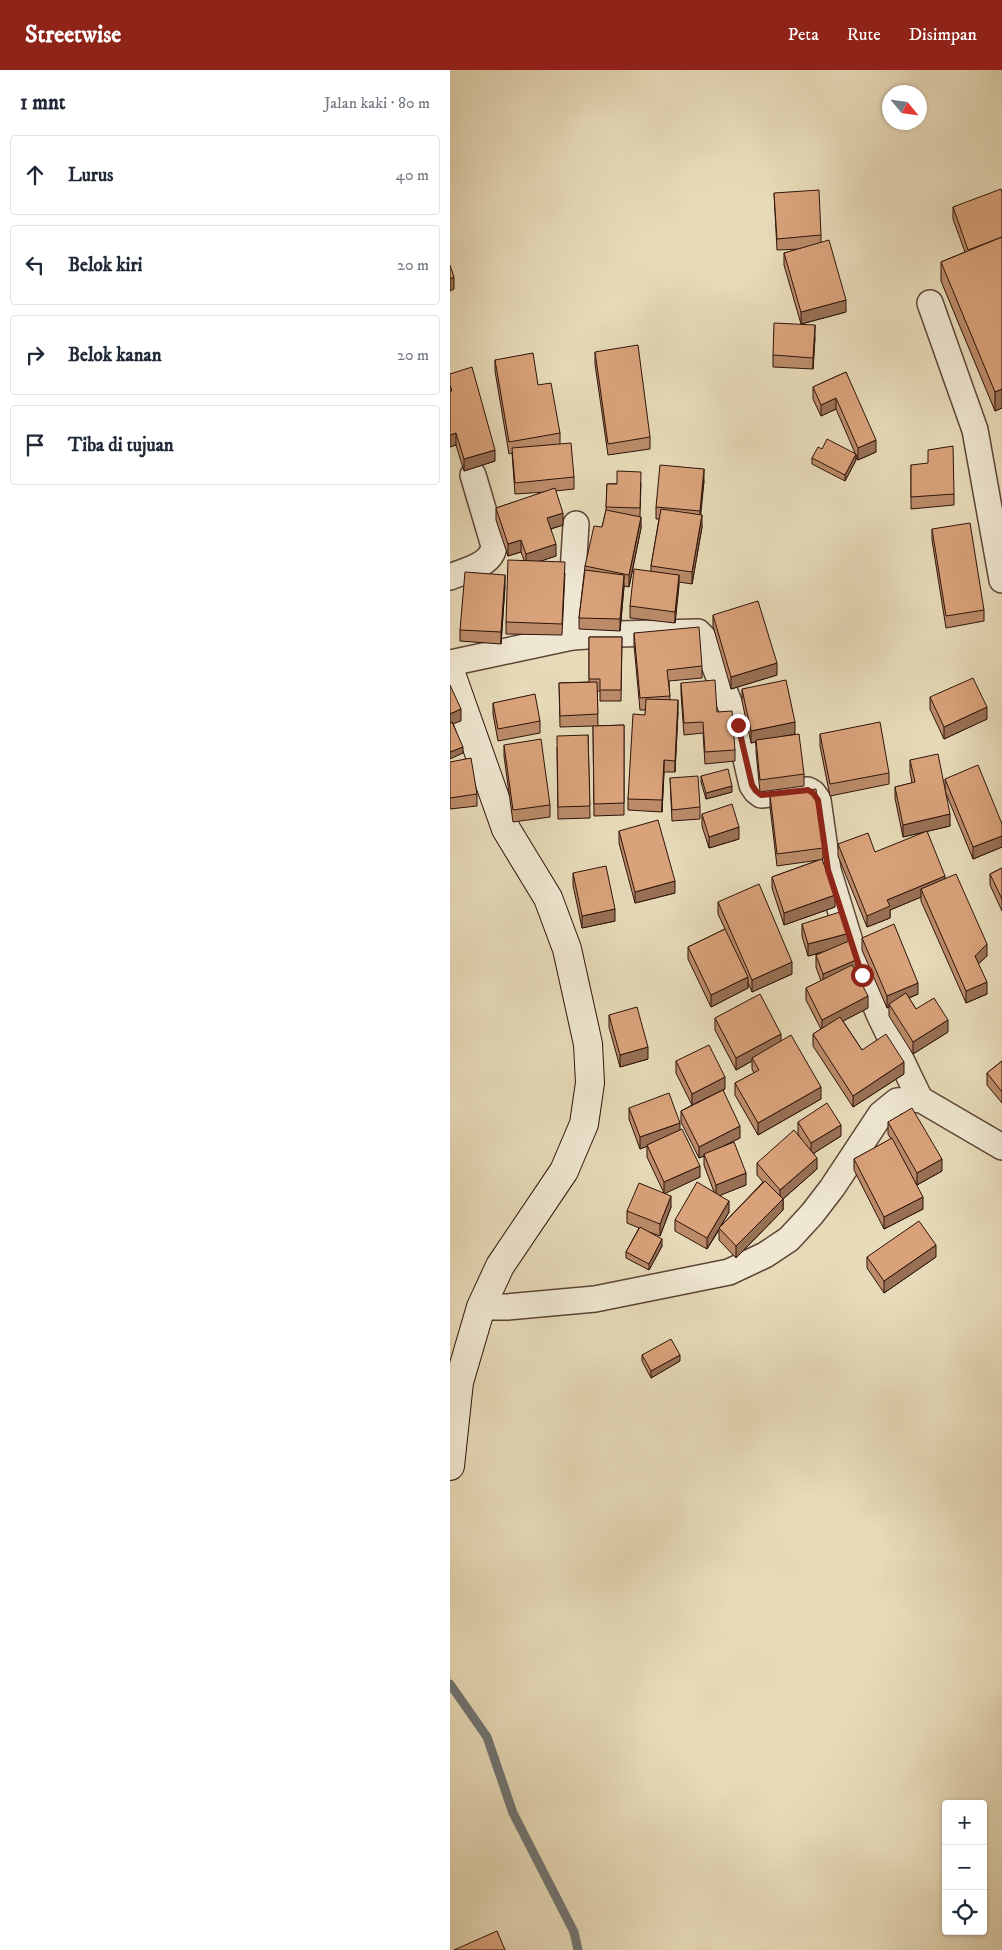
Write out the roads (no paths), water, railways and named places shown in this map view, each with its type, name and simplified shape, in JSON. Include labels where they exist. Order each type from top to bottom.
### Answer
[{"type":"street","points":[[930,304],[975,430],[1002,580]]},
{"type":"street","points":[[450,577],[489,559],[493,553],[494,546],[472,475]]},
{"type":"street","points":[[572,638],[572,589],[576,524]]},
{"type":"street","points":[[450,663],[572,638],[698,632],[703,637],[738,725],[752,785],[756,791],[761,795],[808,790],[818,800],[828,870],[852,948],[876,1006],[920,1099],[1002,1147]]},
{"type":"street","points":[[450,671],[506,829],[548,898],[567,949],[588,1044],[590,1083],[584,1124],[564,1171],[500,1266],[481,1307],[459,1382],[450,1466]]},
{"type":"street","points":[[481,1307],[507,1307],[595,1300],[729,1272],[765,1256],[789,1239],[812,1214],[832,1188],[881,1114],[897,1101],[920,1099]]},
{"type":"waterway","points":[[450,1684],[487,1737],[513,1813],[574,1932],[578,1950]]}]
